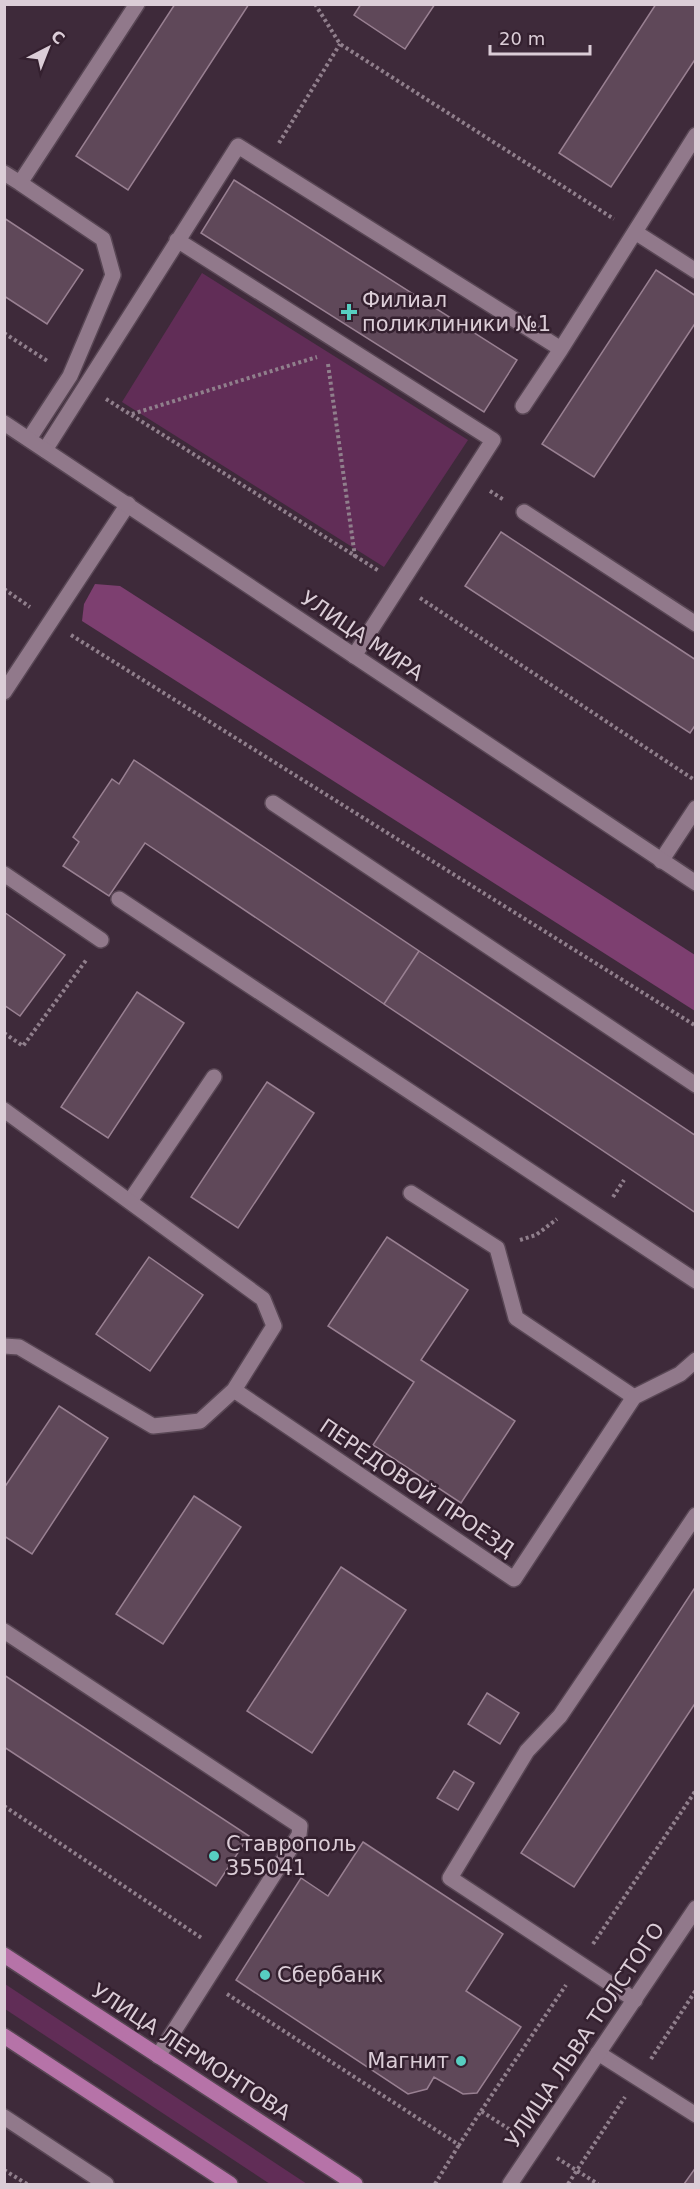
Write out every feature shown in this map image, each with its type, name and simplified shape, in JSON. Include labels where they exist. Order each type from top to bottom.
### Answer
[{"type":"main road","name":"УЛИЦА ЛЕРМОНТОВА","points":[[4,1955],[356,2184]]},
{"type":"main road","points":[[4,2036],[230,2184]]},
{"type":"street","points":[[21,183],[137,4]]},
{"type":"street","points":[[524,406],[696,135]]},
{"type":"street","points":[[45,450],[238,146],[561,349]]},
{"type":"street","points":[[4,173],[103,239],[113,275],[70,376],[29,439]]},
{"type":"street","points":[[635,232],[696,271]]},
{"type":"street","points":[[177,240],[493,440],[354,656]]},
{"type":"street","name":"УЛИЦА МИРА","points":[[4,423],[696,884]]},
{"type":"street","points":[[6,687],[128,504]]},
{"type":"street","points":[[524,512],[696,624]]},
{"type":"street","points":[[273,803],[696,1085]]},
{"type":"street","points":[[661,861],[696,808]]},
{"type":"street","points":[[4,874],[101,939]]},
{"type":"street","points":[[119,899],[696,1281]]},
{"type":"street","points":[[129,1201],[214,1077]]},
{"type":"street","points":[[4,1110],[263,1299],[274,1326],[234,1390],[200,1421],[153,1426],[19,1347],[4,1346]]},
{"type":"street","points":[[411,1193],[497,1248],[516,1318],[634,1397],[680,1374],[696,1360]]},
{"type":"street","name":"ПЕРЕДОВОЙ ПРОЕЗД","points":[[234,1390],[514,1579],[634,1397]]},
{"type":"street","points":[[635,2000],[450,1878],[527,1750],[560,1716],[696,1515]]},
{"type":"street","points":[[4,1631],[300,1826],[299,1835],[158,2056]]},
{"type":"street","name":"УЛИЦА ЛЬВА ТОЛСТОГО","points":[[510,2184],[696,1908]]},
{"type":"street","points":[[598,2053],[696,2115]]},
{"type":"street","points":[[4,2117],[105,2184]]},
{"type":"path","points":[[315,4],[340,44],[635,232]]},
{"type":"path","points":[[266,164],[340,44]]},
{"type":"path","points":[[4,333],[70,376]]},
{"type":"path","points":[[131,414],[326,354],[355,557]]},
{"type":"path","points":[[85,386],[400,585],[696,781]]},
{"type":"path","points":[[469,478],[524,512]]},
{"type":"path","points":[[4,590],[696,1026]]},
{"type":"path","points":[[4,1033],[23,1046],[101,939]]},
{"type":"path","points":[[497,1248],[536,1235],[557,1219],[569,1198]]},
{"type":"path","points":[[4,1806],[224,1953]]},
{"type":"path","points":[[206,1981],[459,2145]]},
{"type":"path","points":[[435,2184],[481,2111],[598,2184]]},
{"type":"path","points":[[4,2170],[27,2184]]},
{"type":"shaded area","points":[[202,273],[468,440],[384,567],[122,402]]},
{"type":"shaded area","points":[[95,584],[120,586],[695,955],[695,1011],[82,621],[84,604]]},
{"type":"shaded area","points":[[5,1984],[307,2184],[270,2184],[5,2009]]},
{"type":"building","points":[[175,4],[249,4],[128,190],[76,156]]},
{"type":"building","points":[[361,4],[435,4],[405,49],[354,15]]},
{"type":"building","points":[[656,4],[696,4],[696,58],[611,187],[559,153]]},
{"type":"building","points":[[234,180],[517,360],[484,412],[201,233]]},
{"type":"building","points":[[4,218],[83,270],[47,324],[4,296]]},
{"type":"building","points":[[656,270],[696,296],[696,322],[594,477],[542,444]]},
{"type":"building","points":[[501,532],[696,660],[696,724],[690,733],[465,586]]},
{"type":"building","points":[[134,760],[419,951],[384,1004],[145,843],[109,896],[63,866],[79,842],[73,837],[112,779],[119,784]]},
{"type":"building","points":[[4,912],[65,955],[20,1016],[4,1005]]},
{"type":"building","points":[[419,951],[696,1136],[696,1213],[384,1004]]},
{"type":"building","points":[[137,992],[184,1023],[108,1138],[61,1107]]},
{"type":"building","points":[[267,1082],[314,1113],[238,1228],[191,1197]]},
{"type":"building","points":[[387,1237],[468,1290],[421,1360],[515,1421],[461,1503],[373,1445],[414,1382],[328,1326]]},
{"type":"building","points":[[149,1257],[203,1295],[150,1371],[96,1334]]},
{"type":"building","points":[[59,1406],[108,1438],[32,1554],[4,1536],[4,1488]]},
{"type":"building","points":[[194,1496],[241,1527],[163,1644],[116,1614]]},
{"type":"building","points":[[341,1567],[406,1610],[312,1753],[247,1711]]},
{"type":"building","points":[[696,1586],[696,1702],[574,1887],[521,1853]]},
{"type":"building","points":[[4,1675],[249,1836],[216,1886],[4,1747]]},
{"type":"building","points":[[487,1693],[519,1713],[500,1744],[468,1724]]},
{"type":"building","points":[[454,1771],[474,1783],[458,1810],[437,1798]]},
{"type":"building","points":[[363,1842],[503,1934],[466,1991],[521,2027],[477,2093],[463,2094],[434,2077],[427,2089],[408,2094],[236,1980],[301,1878],[328,1896]]},
{"type":"building","points":[[696,2167],[696,2184],[684,2184]]},
{"type":"place","name":"Филиал поликлиники №1","points":[[349,312]]},
{"type":"place","name":"Ставрополь 355041","points":[[214,1856]]},
{"type":"place","name":"Сбербанк","points":[[265,1975]]},
{"type":"place","name":"Магнит","points":[[461,2061]]}]
